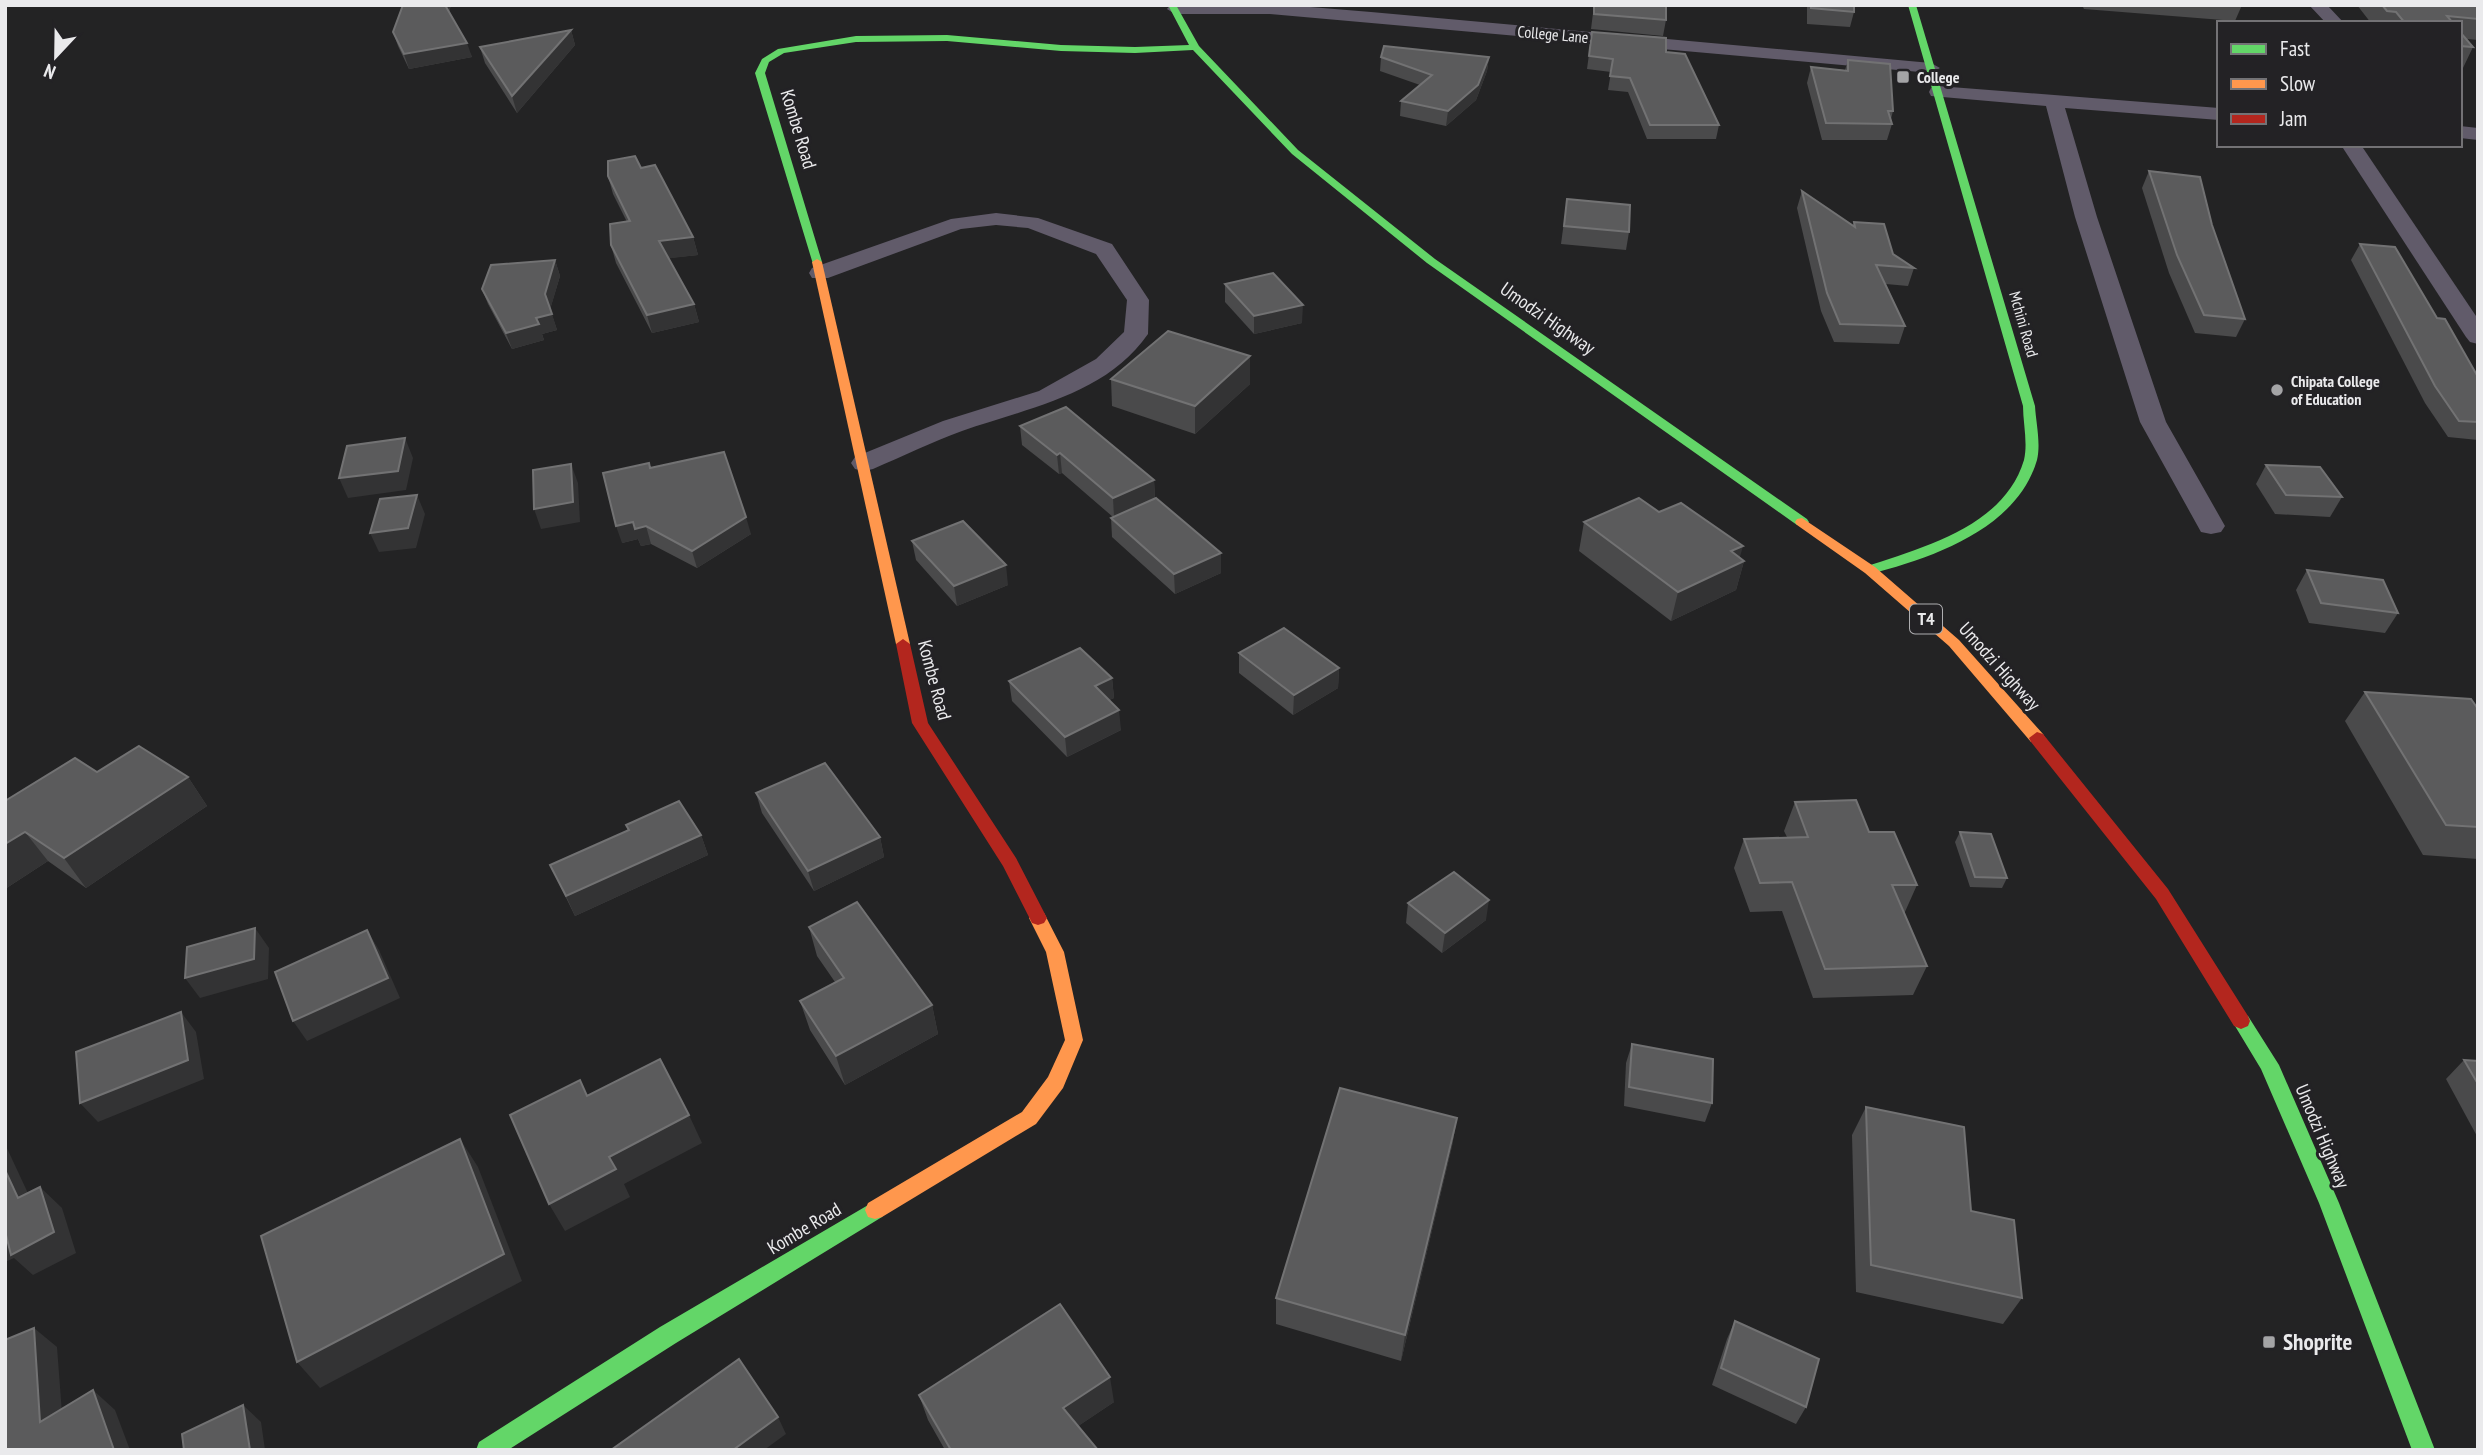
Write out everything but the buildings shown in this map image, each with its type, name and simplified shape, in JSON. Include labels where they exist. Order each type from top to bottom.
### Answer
[{"type":"main road","name":"Mchini Road","points":[[1870,570],[1942,543],[1993,515],[2017,493],[2031,460],[2029,406],[1912,5]]},
{"type":"main road","name":"Umodzi Highway","points":[[1173,7],[1195,47],[1295,152],[1431,261],[1870,570],[1954,643],[2050,754],[2170,905],[2269,1065],[2329,1203],[2424,1450]]},
{"type":"main road","name":"Kombe Road","points":[[513,1443],[668,1335],[1029,1118],[1056,1082],[1074,1040],[1055,951],[1010,863],[920,723],[820,273],[760,74],[765,61],[781,51],[809,45],[899,37],[1111,49],[1195,47]]},
{"type":"street","points":[[2317,5],[2334,21]]},
{"type":"street","name":"College Lane","points":[[1173,7],[1321,13],[1931,68]]},
{"type":"street","points":[[1938,92],[2217,114]]},
{"type":"street","points":[[2054,101],[2086,217],[2153,422],[2211,526]]},
{"type":"street","points":[[2352,147],[2478,337]]},
{"type":"street","points":[[820,273],[958,223],[996,219],[1031,222],[1104,249],[1138,300],[1136,334],[1105,364],[1048,396],[952,426],[864,463]]},
{"type":"traffic: fast","points":[[1172,5],[1195,47],[1295,152],[1431,261],[1802,522]]},
{"type":"traffic: fast","points":[[1870,570],[1941,544],[1987,519],[2006,503],[2020,483],[2031,454],[2029,406],[1912,5]]},
{"type":"traffic: fast","points":[[817,262],[760,73],[765,61],[781,51],[856,39],[947,38],[1061,48],[1135,50],[1195,47]]},
{"type":"traffic: fast","points":[[2241,1021],[2269,1065],[2329,1203],[2424,1450]]},
{"type":"traffic: fast","points":[[487,1450],[668,1335],[875,1210]]},
{"type":"traffic: slow","points":[[817,262],[903,644]]},
{"type":"traffic: slow","points":[[1802,522],[1870,570],[1954,643],[2037,738]]},
{"type":"traffic: slow","points":[[875,1210],[1029,1118],[1056,1082],[1074,1040],[1055,952],[1038,918]]},
{"type":"traffic: jam","points":[[903,644],[920,723],[1010,863],[1038,918]]},
{"type":"traffic: jam","points":[[2037,738],[2162,894],[2241,1021]]},
{"type":"place","name":"College","points":[[1903,77]]},
{"type":"place","name":"Chipata College of Education","points":[[2277,390]]},
{"type":"place","name":"Shoprite","points":[[2269,1342]]}]
